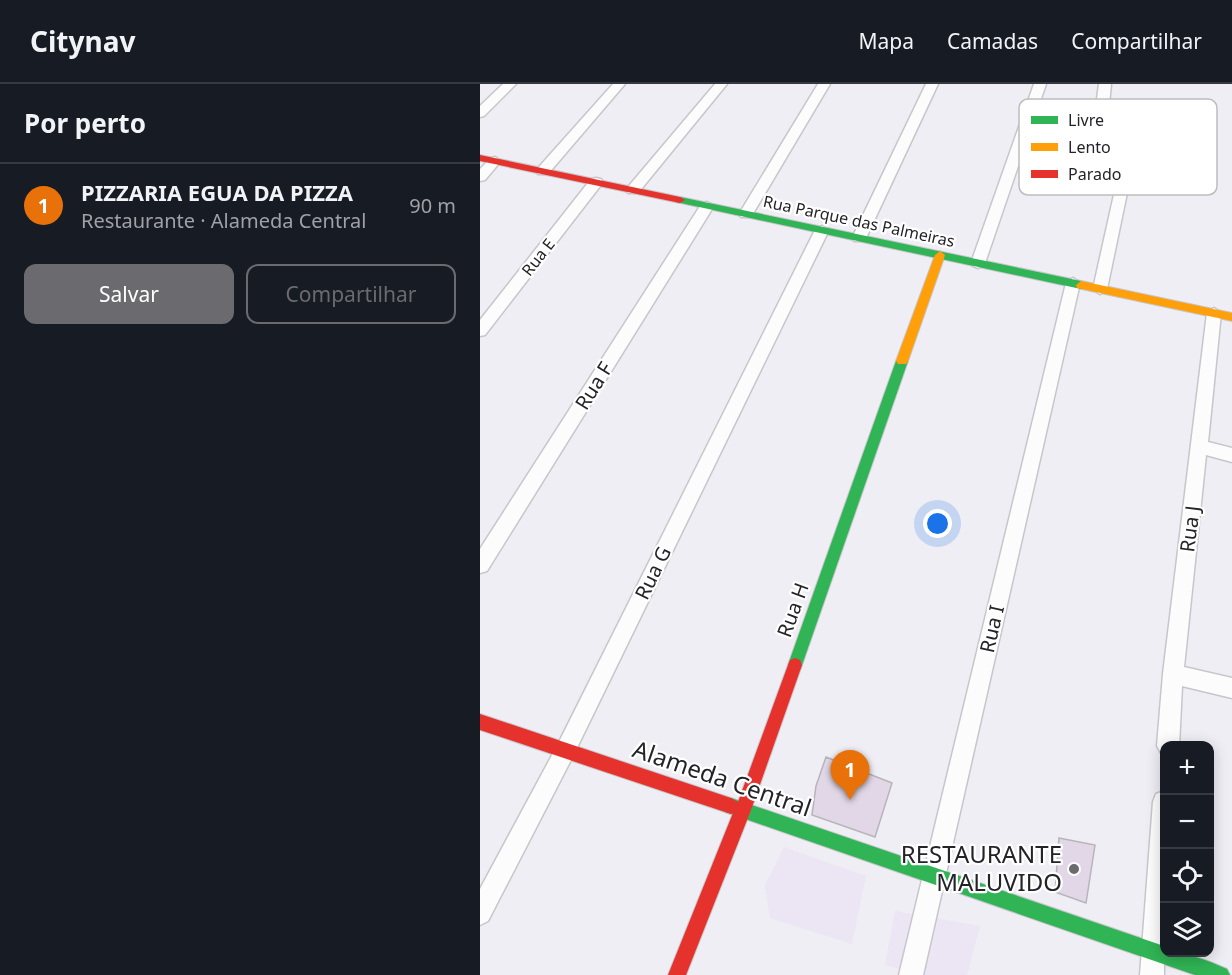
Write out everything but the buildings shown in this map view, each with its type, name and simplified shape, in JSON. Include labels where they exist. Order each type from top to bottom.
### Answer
[{"type":"street","points":[[480,114],[510,84]]},
{"type":"street","points":[[543,171],[619,84]]},
{"type":"street","points":[[633,190],[721,84]]},
{"type":"street","points":[[746,214],[824,84]]},
{"type":"street","points":[[859,238],[932,84]]},
{"type":"street","points":[[1035,99],[1040,84]]},
{"type":"street","points":[[1103,99],[1105,84]]},
{"type":"street","points":[[978,263],[1019,145]]},
{"type":"street","name":"Rua Parque das Palmeiras","points":[[480,158],[1223,315]]},
{"type":"street","points":[[480,177],[495,161]]},
{"type":"street","name":"Rua E","points":[[480,331],[596,182]]},
{"type":"street","points":[[1101,289],[1121,195]]},
{"type":"street","name":"Rua F","points":[[480,566],[707,206]]},
{"type":"street","name":"Rua G","points":[[480,913],[565,751],[822,230]]},
{"type":"street","name":"Rua H","points":[[677,975],[743,810],[940,255]]},
{"type":"street","name":"Rua I","points":[[910,975],[1073,283]]},
{"type":"street","name":"Rua J","points":[[1168,741],[1173,674],[1200,447],[1223,315]]},
{"type":"street","points":[[1200,447],[1232,456]]},
{"type":"street","points":[[1173,674],[1232,688]]},
{"type":"street","name":"Alameda Central","points":[[480,722],[935,874],[1221,975]]},
{"type":"street","points":[[1152,975],[1161,849]]},
{"type":"shaded area","points":[[784,847],[866,876],[852,944],[770,918],[765,886]]},
{"type":"shaded area","points":[[895,911],[980,926],[967,975],[923,975],[885,965]]},
{"type":"traffic: fast","points":[[680,200],[1081,285]]},
{"type":"traffic: fast","points":[[795,665],[902,361]]},
{"type":"traffic: fast","points":[[731,806],[1221,975]]},
{"type":"traffic: slow","points":[[902,361],[940,255]]},
{"type":"traffic: slow","points":[[1081,285],[1232,317]]},
{"type":"traffic: jam","points":[[480,158],[680,200]]},
{"type":"traffic: jam","points":[[677,975],[743,810],[795,665]]},
{"type":"traffic: jam","points":[[480,722],[731,806]]},
{"type":"place","name":"PIZZARIA EGUA DA PIZZA","points":[[850,800]]},
{"type":"place","name":"RESTAURANTE MALUVIDO","points":[[1074,869]]}]
